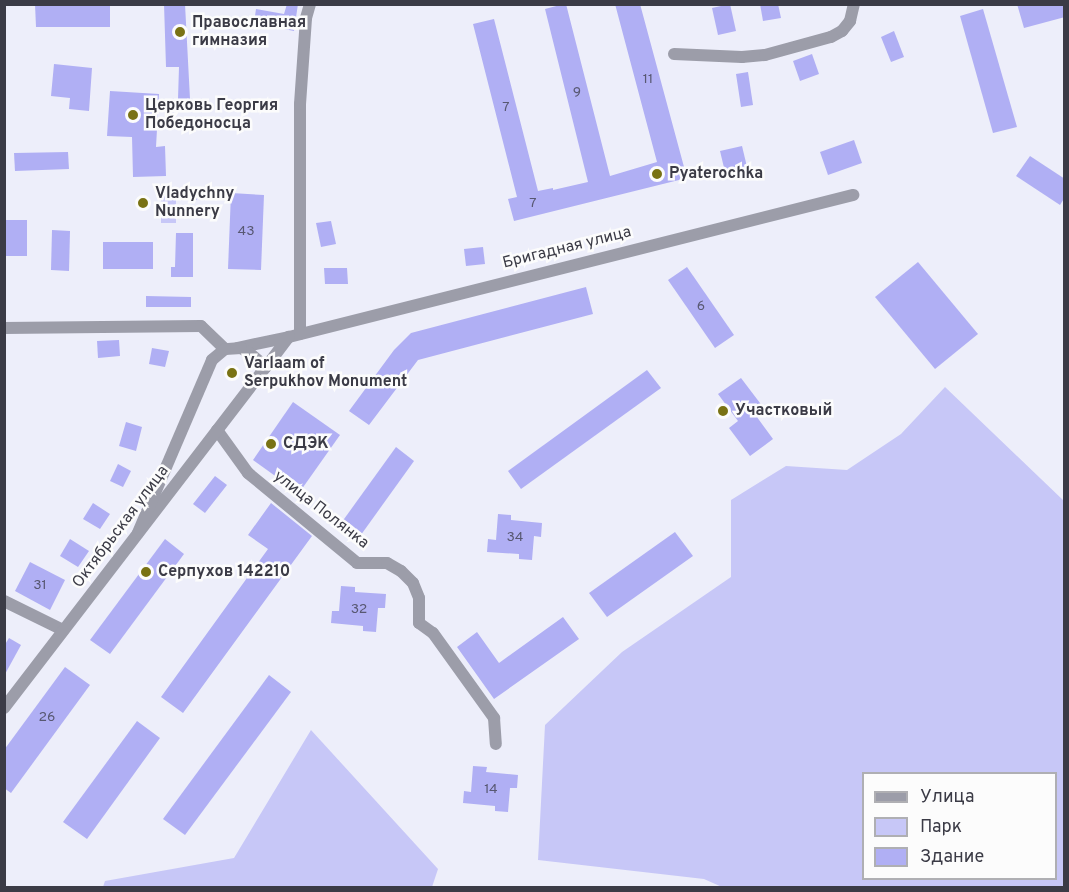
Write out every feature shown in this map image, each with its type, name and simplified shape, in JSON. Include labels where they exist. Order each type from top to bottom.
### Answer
[{"type":"street","points":[[295,335],[300,104],[306,18],[310,4]]},
{"type":"street","points":[[674,54],[742,57],[787,49],[831,37],[842,31],[850,21],[854,4]]},
{"type":"street","name":"Бригадная улица","points":[[231,348],[295,335],[853,195]]},
{"type":"street","points":[[4,328],[201,326],[231,348],[248,352],[266,368]]},
{"type":"street","name":"Октябрьская улица","points":[[4,708],[217,430],[295,335]]},
{"type":"street","points":[[138,533],[212,360],[231,348]]},
{"type":"street","name":"улица Полянка","points":[[217,430],[248,473],[357,563],[387,563],[401,571],[413,583],[419,598],[419,623],[433,633],[494,718],[496,744]]},
{"type":"street","points":[[4,601],[63,630]]},
{"type":"green space","points":[[161,196],[176,196],[176,223],[161,223]]},
{"type":"green space","points":[[945,387],[1064,501],[1064,887],[722,887],[704,879],[538,860],[545,725],[622,652],[731,577],[731,500],[786,466],[847,470],[901,434]]},
{"type":"green space","points":[[311,730],[438,869],[432,887],[103,887],[105,881],[234,858]]},
{"type":"building","points":[[35,4],[110,4],[110,27],[36,27]]},
{"type":"building","points":[[164,4],[185,4],[190,99],[178,99],[179,67],[166,67]]},
{"type":"building","points":[[287,4],[298,4],[294,31],[254,23],[256,9],[284,14]]},
{"type":"building","points":[[566,4],[610,176],[657,162],[615,4],[640,4],[687,178],[514,221],[508,199],[517,197],[473,24],[494,19],[538,191],[553,188],[553,190],[588,182],[545,9]]},
{"type":"building","points":[[730,4],[736,31],[718,35],[712,8]]},
{"type":"building","points":[[760,4],[778,4],[781,18],[763,21]]},
{"type":"building","points":[[1017,4],[1065,4],[1065,17],[1024,28]]},
{"type":"building","points":[[983,9],[1017,127],[993,133],[960,16]]},
{"type":"building","points":[[894,31],[904,57],[891,62],[881,37]]},
{"type":"building","points":[[812,54],[819,74],[800,81],[793,61]]},
{"type":"building","points":[[54,64],[92,68],[89,111],[69,109],[70,98],[51,96]]},
{"type":"building","points":[[748,72],[753,105],[741,107],[736,74]]},
{"type":"building","name":"Церковь Георгия Победоносца","points":[[110,91],[159,94],[156,147],[165,146],[166,176],[133,177],[132,137],[107,136]]},
{"type":"building","points":[[854,140],[862,163],[828,175],[820,152]]},
{"type":"building","points":[[742,146],[748,171],[726,176],[720,151]]},
{"type":"building","points":[[68,152],[69,169],[15,171],[14,153]]},
{"type":"building","points":[[1030,156],[1065,179],[1065,197],[1060,205],[1016,176]]},
{"type":"building","points":[[182,187],[198,188],[197,200],[181,199]]},
{"type":"building","points":[[231,193],[264,195],[261,270],[228,269]]},
{"type":"building","points":[[4,220],[27,220],[27,256],[4,256]]},
{"type":"building","points":[[331,221],[336,244],[321,247],[316,223]]},
{"type":"building","points":[[52,230],[70,231],[69,271],[51,270]]},
{"type":"building","points":[[176,233],[193,233],[193,277],[171,277],[171,267],[175,267]]},
{"type":"building","points":[[103,242],[153,242],[153,269],[103,269]]},
{"type":"building","points":[[483,247],[485,264],[466,266],[464,249]]},
{"type":"building","points":[[918,262],[978,334],[935,369],[875,297]]},
{"type":"building","points":[[687,267],[734,335],[715,348],[668,280]]},
{"type":"building","points":[[324,268],[347,268],[348,284],[325,284]]},
{"type":"building","points":[[586,287],[593,314],[418,360],[369,425],[349,411],[394,350],[411,333]]},
{"type":"building","points":[[146,296],[191,297],[191,307],[146,307]]},
{"type":"building","points":[[119,340],[120,356],[98,358],[97,341]]},
{"type":"building","points":[[152,348],[169,351],[165,367],[149,364]]},
{"type":"building","points":[[647,370],[661,388],[521,489],[508,471]]},
{"type":"building","points":[[741,378],[763,407],[754,413],[773,439],[750,456],[729,428],[738,421],[718,394]]},
{"type":"building","points":[[293,402],[340,435],[299,493],[253,460]]},
{"type":"building","points":[[126,422],[142,427],[136,451],[119,446]]},
{"type":"building","points":[[396,447],[414,461],[358,539],[339,526]]},
{"type":"building","points":[[118,464],[131,471],[123,487],[110,481]]},
{"type":"building","points":[[215,476],[227,485],[205,513],[193,504]]},
{"type":"building","points":[[93,503],[110,514],[100,529],[83,519]]},
{"type":"building","points":[[271,503],[312,536],[183,713],[161,697],[268,549],[248,535]]},
{"type":"building","points":[[498,514],[511,515],[511,520],[542,523],[541,537],[534,536],[532,560],[519,559],[519,554],[487,552],[488,539],[496,540]]},
{"type":"building","points":[[675,532],[693,556],[607,617],[589,593]]},
{"type":"building","points":[[70,539],[89,551],[78,567],[60,556]]},
{"type":"building","points":[[165,539],[184,554],[110,654],[90,640]]},
{"type":"building","points":[[30,562],[65,580],[50,610],[15,591]]},
{"type":"building","points":[[341,586],[355,587],[355,592],[386,594],[385,608],[378,608],[376,632],[363,631],[363,626],[331,623],[332,611],[339,611]]},
{"type":"building","points":[[563,617],[579,639],[494,699],[457,647],[477,632],[499,663]]},
{"type":"building","points":[[9,638],[21,645],[4,676],[4,646]]},
{"type":"building","points":[[65,667],[90,685],[11,793],[4,788],[4,750]]},
{"type":"building","points":[[269,675],[291,692],[185,835],[163,819]]},
{"type":"building","points":[[137,721],[160,738],[87,839],[63,822]]},
{"type":"building","points":[[473,766],[487,767],[486,772],[518,775],[517,788],[510,788],[508,812],[495,811],[495,806],[463,803],[464,791],[471,792]]},
{"type":"place","name":"Православная гимназия","points":[[180,32]]},
{"type":"place","name":"Церковь Георгия Победоносца","points":[[133,115]]},
{"type":"place","name":"Pyaterochka","points":[[657,174]]},
{"type":"place","name":"Vladychny Nunnery","points":[[143,203]]},
{"type":"place","name":"Varlaam of Serpukhov Monument","points":[[232,373]]},
{"type":"place","name":"Участковый","points":[[723,411]]},
{"type":"place","name":"СДЭК","points":[[271,444]]},
{"type":"place","name":"Серпухов 142210","points":[[146,572]]}]
